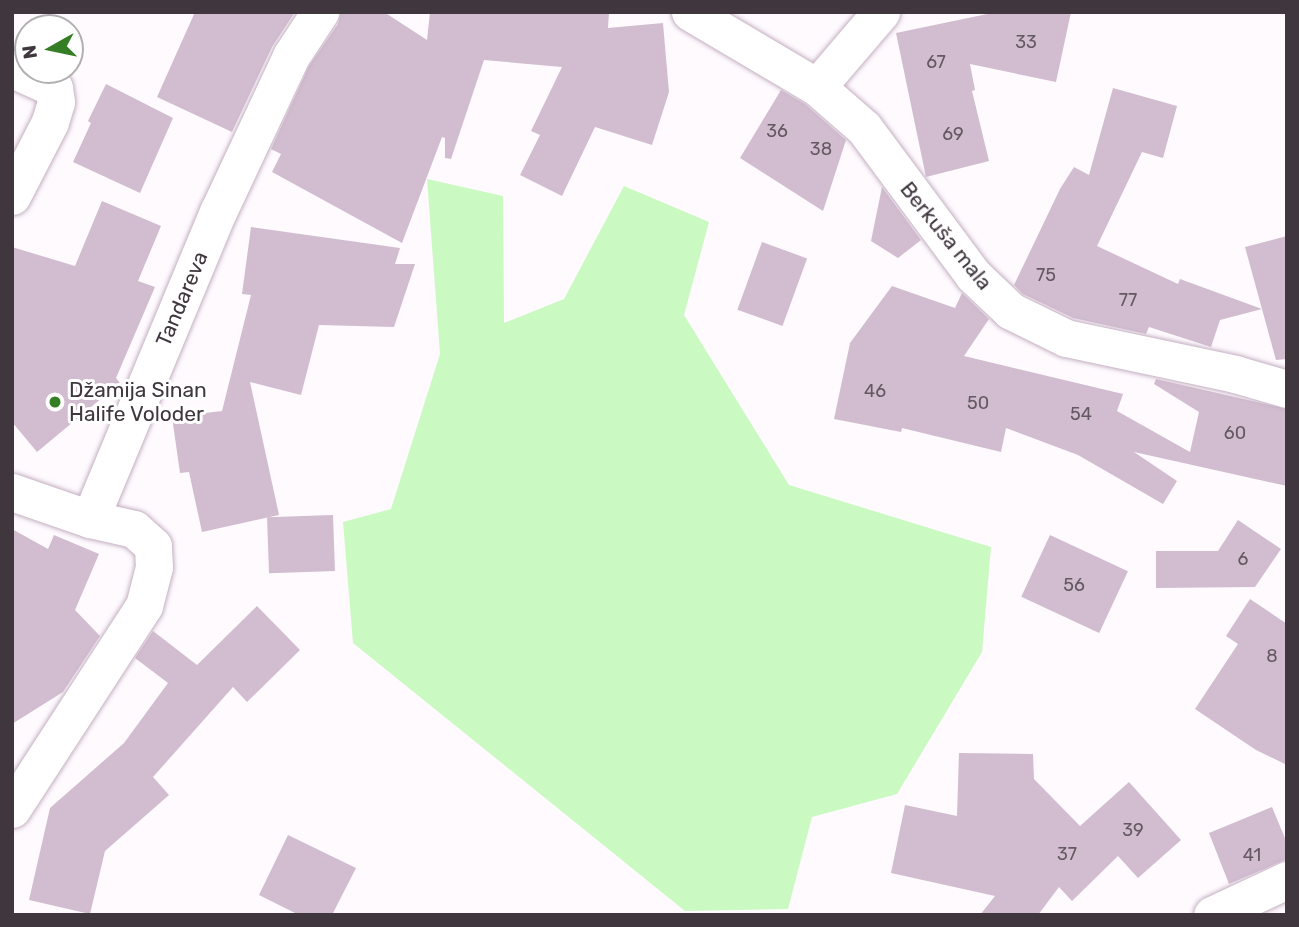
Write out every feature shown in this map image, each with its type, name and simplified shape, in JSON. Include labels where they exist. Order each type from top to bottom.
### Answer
[{"type":"street","name":"Tandareva","points":[[90,519],[218,212],[291,56],[320,12]]},
{"type":"street","name":"Berkuša mala","points":[[690,12],[817,86],[864,128],[973,275],[1011,310],[1066,338],[1235,374],[1287,389]]},
{"type":"street","points":[[817,86],[880,12]]},
{"type":"street","points":[[12,69],[54,88],[56,102],[50,122],[12,196]]},
{"type":"street","points":[[12,492],[90,519],[134,529],[153,546],[155,567],[144,606],[12,809]]},
{"type":"street","points":[[1212,915],[1283,882]]},
{"type":"street","points":[[1248,915],[1283,882]]},
{"type":"green space","points":[[427,179],[503,196],[504,323],[564,299],[624,186],[709,222],[684,315],[789,485],[991,547],[982,652],[897,794],[812,817],[788,909],[685,911],[353,643],[343,522],[391,509],[440,354]]},
{"type":"building","points":[[195,12],[295,12],[272,47],[232,132],[157,97]]},
{"type":"building","points":[[341,12],[384,12],[427,40],[430,12],[609,12],[608,28],[663,23],[669,92],[652,145],[595,127],[562,196],[520,175],[540,135],[531,131],[562,67],[484,60],[451,159],[445,158],[445,138],[442,137],[402,243],[272,172],[281,154],[271,149],[309,66],[338,24]]},
{"type":"building","points":[[997,12],[1071,12],[1056,82],[970,64],[975,90],[972,91],[989,161],[926,177],[896,33]]},
{"type":"building","points":[[106,84],[173,118],[140,193],[73,162],[91,123],[88,121]]},
{"type":"building","points":[[1113,88],[1177,106],[1163,158],[1142,152],[1097,246],[1178,284],[1180,279],[1262,309],[1220,320],[1211,347],[1149,327],[1146,334],[1073,318],[1023,294],[1014,285],[1060,189],[1074,167],[1089,175]]},
{"type":"building","points":[[781,90],[805,104],[846,140],[823,211],[740,158]]},
{"type":"building","points":[[882,187],[921,240],[898,258],[871,241]]},
{"type":"building","points":[[102,201],[161,226],[138,281],[155,287],[116,378],[120,383],[37,452],[12,422],[12,247],[75,266]]},
{"type":"building","points":[[251,227],[400,248],[395,264],[415,264],[394,327],[319,325],[301,395],[250,382],[279,515],[202,532],[189,472],[180,473],[172,417],[222,411],[251,295],[242,294]]},
{"type":"building","points":[[1287,236],[1287,359],[1276,360],[1245,247]]},
{"type":"building","points":[[762,242],[807,258],[782,326],[737,310]]},
{"type":"building","points":[[892,286],[955,308],[962,293],[989,319],[964,356],[1123,394],[1117,411],[1190,452],[1199,412],[1154,384],[1156,379],[1287,409],[1287,486],[1134,452],[1177,481],[1163,504],[1078,455],[1006,428],[1001,452],[902,428],[901,432],[834,419],[850,343]]},
{"type":"building","points":[[333,515],[335,571],[269,573],[267,517]]},
{"type":"building","points":[[1238,520],[1281,549],[1255,587],[1156,588],[1156,551],[1218,551]]},
{"type":"building","points":[[12,529],[48,549],[54,535],[99,554],[75,610],[100,636],[63,692],[12,724]]},
{"type":"building","points":[[1050,535],[1128,571],[1099,633],[1021,597]]},
{"type":"building","points":[[1250,599],[1287,624],[1287,765],[1256,750],[1195,709],[1238,644],[1226,636]]},
{"type":"building","points":[[257,606],[300,650],[247,702],[233,687],[153,777],[169,795],[105,851],[90,914],[29,900],[50,808],[124,743],[168,683],[135,658],[153,631],[197,665]]},
{"type":"building","points":[[959,753],[1033,754],[1034,779],[1080,826],[1129,782],[1181,840],[1138,878],[1118,856],[1072,901],[1059,887],[1038,915],[980,915],[995,896],[891,873],[905,805],[957,816]]},
{"type":"building","points":[[1272,807],[1287,843],[1287,859],[1229,884],[1209,833]]},
{"type":"building","points":[[288,835],[356,868],[332,915],[299,915],[259,895]]},
{"type":"place","name":"Džamija Sinan Halife Voloder","points":[[55,402]]}]
